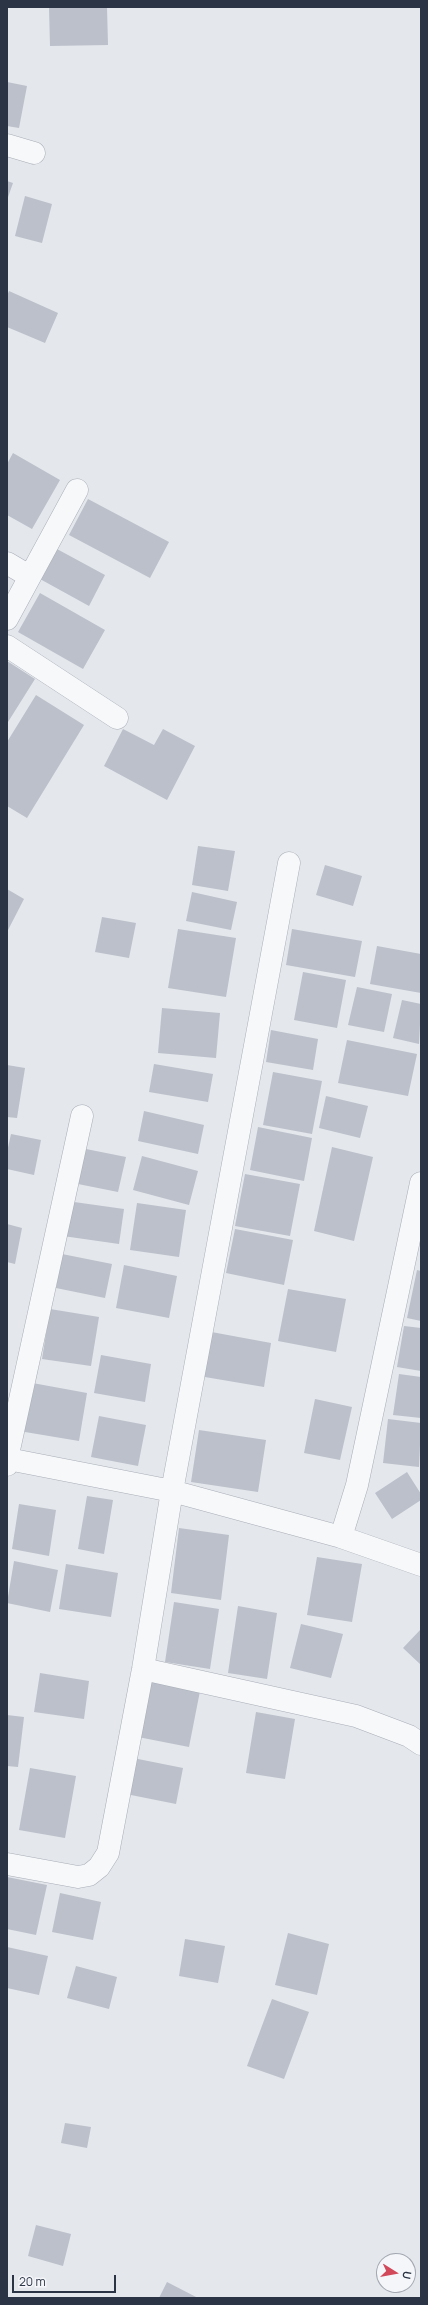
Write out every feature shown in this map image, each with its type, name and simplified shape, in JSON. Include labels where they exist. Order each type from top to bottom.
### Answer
[{"type":"street","points":[[7,145],[34,154]]},
{"type":"street","points":[[7,619],[77,490]]},
{"type":"street","points":[[7,564],[29,576]]},
{"type":"street","points":[[7,646],[117,718]]},
{"type":"street","points":[[7,1864],[78,1877],[89,1875],[99,1867],[108,1853],[142,1669],[172,1491],[289,863]]},
{"type":"street","points":[[82,1116],[7,1461],[172,1491],[341,1537],[421,1565]]},
{"type":"street","points":[[341,1537],[357,1485],[421,1183]]},
{"type":"street","points":[[142,1669],[356,1716],[409,1736],[421,1744]]},
{"type":"building","points":[[49,7],[107,7],[108,45],[50,46]]},
{"type":"building","points":[[7,82],[27,86],[19,128],[7,126]]},
{"type":"building","points":[[7,181],[13,183],[7,200]]},
{"type":"building","points":[[25,196],[52,204],[42,243],[15,236]]},
{"type":"building","points":[[9,291],[58,313],[45,343],[7,327],[7,296]]},
{"type":"building","points":[[13,453],[60,480],[32,529],[7,515],[7,464]]},
{"type":"building","points":[[88,499],[169,542],[150,578],[69,535]]},
{"type":"building","points":[[57,549],[105,575],[89,606],[40,579]]},
{"type":"building","points":[[40,593],[105,630],[83,669],[18,632]]},
{"type":"building","points":[[7,661],[35,679],[8,722],[7,722]]},
{"type":"building","points":[[36,695],[84,725],[27,818],[7,806],[7,742]]},
{"type":"building","points":[[123,729],[154,745],[163,729],[195,746],[167,800],[104,766]]},
{"type":"building","points":[[198,846],[235,851],[228,891],[192,885]]},
{"type":"building","points":[[325,865],[362,876],[353,906],[316,895]]},
{"type":"building","points":[[7,889],[24,899],[7,932]]},
{"type":"building","points":[[192,892],[237,902],[231,930],[186,921]]},
{"type":"building","points":[[102,917],[136,923],[129,958],[95,952]]},
{"type":"building","points":[[178,929],[236,938],[226,997],[168,988]]},
{"type":"building","points":[[292,929],[362,941],[355,977],[286,965]]},
{"type":"building","points":[[377,946],[421,954],[421,993],[370,984]]},
{"type":"building","points":[[303,972],[346,980],[337,1028],[294,1020]]},
{"type":"building","points":[[357,987],[392,994],[384,1032],[348,1025]]},
{"type":"building","points":[[402,1000],[421,1004],[419,1044],[393,1038]]},
{"type":"building","points":[[162,1008],[220,1013],[216,1058],[158,1053]]},
{"type":"building","points":[[271,1030],[318,1039],[313,1070],[266,1062]]},
{"type":"building","points":[[347,1040],[417,1054],[408,1096],[338,1083]]},
{"type":"building","points":[[154,1064],[213,1074],[208,1102],[149,1092]]},
{"type":"building","points":[[7,1065],[25,1068],[17,1118],[7,1117]]},
{"type":"building","points":[[273,1072],[322,1081],[312,1134],[263,1125]]},
{"type":"building","points":[[326,1096],[368,1106],[360,1138],[319,1128]]},
{"type":"building","points":[[144,1111],[204,1125],[198,1154],[138,1141]]},
{"type":"building","points":[[258,1127],[312,1138],[304,1181],[250,1170]]},
{"type":"building","points":[[11,1134],[41,1140],[34,1175],[7,1169],[7,1152]]},
{"type":"building","points":[[332,1147],[373,1157],[354,1241],[314,1231]]},
{"type":"building","points":[[86,1149],[126,1157],[118,1192],[78,1184]]},
{"type":"building","points":[[142,1156],[198,1171],[189,1205],[133,1190]]},
{"type":"building","points":[[245,1174],[300,1184],[290,1236],[235,1226]]},
{"type":"building","points":[[67,1201],[124,1209],[119,1244],[63,1236]]},
{"type":"building","points":[[137,1203],[186,1210],[179,1257],[130,1250]]},
{"type":"building","points":[[7,1224],[22,1228],[15,1264],[7,1262]]},
{"type":"building","points":[[235,1229],[293,1240],[284,1285],[226,1273]]},
{"type":"building","points":[[62,1254],[112,1264],[105,1298],[56,1288]]},
{"type":"building","points":[[124,1265],[177,1276],[169,1318],[116,1308]]},
{"type":"building","points":[[417,1270],[421,1271],[421,1321],[407,1318]]},
{"type":"building","points":[[288,1289],[346,1299],[336,1352],[278,1341]]},
{"type":"building","points":[[50,1309],[99,1317],[91,1366],[42,1359]]},
{"type":"building","points":[[404,1326],[421,1328],[421,1371],[397,1367]]},
{"type":"building","points":[[206,1331],[271,1343],[264,1387],[199,1376]]},
{"type":"building","points":[[101,1355],[151,1364],[145,1402],[94,1393]]},
{"type":"building","points":[[399,1374],[421,1377],[421,1418],[393,1415]]},
{"type":"building","points":[[27,1382],[87,1393],[79,1441],[19,1431]]},
{"type":"building","points":[[315,1399],[352,1407],[340,1460],[304,1453]]},
{"type":"building","points":[[99,1416],[146,1425],[138,1466],[91,1457]]},
{"type":"building","points":[[388,1419],[421,1423],[419,1467],[383,1463]]},
{"type":"building","points":[[199,1430],[266,1440],[258,1492],[191,1482]]},
{"type":"building","points":[[407,1472],[421,1494],[421,1500],[392,1519],[375,1493]]},
{"type":"building","points":[[87,1496],[113,1500],[104,1554],[78,1549]]},
{"type":"building","points":[[19,1504],[56,1510],[49,1556],[12,1549]]},
{"type":"building","points":[[179,1528],[229,1535],[221,1600],[171,1593]]},
{"type":"building","points":[[317,1557],[362,1564],[352,1622],[307,1615]]},
{"type":"building","points":[[14,1561],[58,1570],[50,1612],[7,1603]]},
{"type":"building","points":[[66,1564],[118,1573],[111,1617],[59,1609]]},
{"type":"building","points":[[174,1602],[219,1609],[210,1669],[165,1662]]},
{"type":"building","points":[[238,1606],[277,1613],[267,1679],[228,1673]]},
{"type":"building","points":[[301,1624],[343,1634],[331,1678],[290,1668]]},
{"type":"building","points":[[421,1629],[421,1665],[403,1648]]},
{"type":"building","points":[[40,1673],[89,1681],[84,1719],[34,1712]]},
{"type":"building","points":[[148,1681],[200,1691],[189,1747],[138,1737]]},
{"type":"building","points":[[256,1712],[295,1719],[285,1779],[246,1773]]},
{"type":"building","points":[[7,1715],[24,1717],[18,1767],[7,1766]]},
{"type":"building","points":[[128,1757],[183,1768],[176,1804],[121,1793]]},
{"type":"building","points":[[30,1768],[76,1776],[65,1838],[19,1830]]},
{"type":"building","points":[[7,1877],[47,1885],[36,1935],[7,1929]]},
{"type":"building","points":[[60,1893],[101,1902],[93,1940],[52,1932]]},
{"type":"building","points":[[288,1933],[329,1944],[317,1995],[275,1985]]},
{"type":"building","points":[[185,1939],[225,1946],[218,1983],[179,1976]]},
{"type":"building","points":[[7,1947],[48,1956],[39,1995],[7,1988]]},
{"type":"building","points":[[76,1966],[117,1977],[109,2009],[67,1998]]},
{"type":"building","points":[[272,1999],[309,2012],[284,2079],[247,2066]]},
{"type":"building","points":[[65,2123],[91,2127],[87,2148],[61,2143]]},
{"type":"building","points":[[36,2225],[71,2234],[63,2266],[28,2256]]},
{"type":"building","points":[[167,2282],[198,2298],[159,2298]]}]
